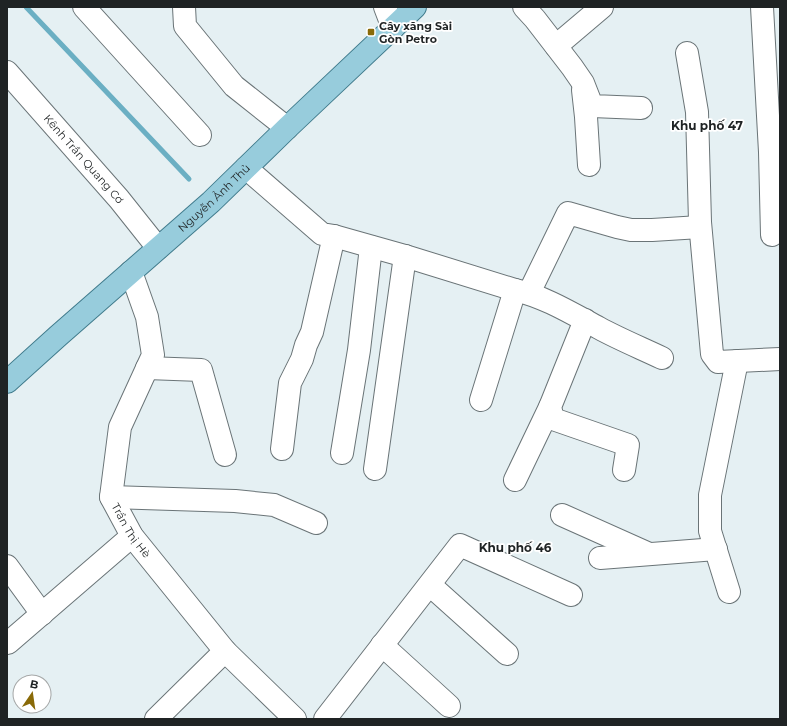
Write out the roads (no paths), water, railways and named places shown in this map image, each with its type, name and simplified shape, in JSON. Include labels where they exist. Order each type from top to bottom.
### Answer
[{"type":"main road","name":"Nguyễn Ảnh Thủ","points":[[7,382],[211,202],[415,7]]},
{"type":"street","points":[[84,7],[200,135]]},
{"type":"street","points":[[184,7],[185,26],[234,86],[287,128]]},
{"type":"street","points":[[385,7],[393,28]]},
{"type":"street","points":[[524,7],[556,46],[583,83],[592,106],[641,108]]},
{"type":"street","points":[[556,46],[602,7]]},
{"type":"street","points":[[768,12],[773,92],[770,152],[772,235]]},
{"type":"street","points":[[687,53],[697,112],[700,226],[712,354],[718,362],[780,359]]},
{"type":"street","name":"Kênh Trần Quang Cơ","points":[[7,72],[119,199],[158,248]]},
{"type":"street","points":[[583,83],[589,165]]},
{"type":"street","points":[[246,168],[322,234],[405,256],[549,301],[662,358]]},
{"type":"street","points":[[481,400],[522,292],[568,213],[631,230],[652,230],[700,226]]},
{"type":"street","points":[[282,449],[290,383],[302,359],[312,332],[334,236]]},
{"type":"street","points":[[342,453],[359,350],[371,247]]},
{"type":"street","points":[[375,469],[405,256]]},
{"type":"street","name":"Trần Thị Hè","points":[[131,272],[147,317],[153,355],[120,427],[111,497],[132,536],[225,651],[295,719]]},
{"type":"street","points":[[515,480],[550,407],[585,320]]},
{"type":"street","points":[[729,592],[710,531],[710,495],[738,361]]},
{"type":"street","points":[[147,368],[201,370],[225,455]]},
{"type":"street","points":[[550,407],[554,419],[628,445],[624,470]]},
{"type":"street","points":[[111,497],[235,501],[274,506],[316,522]]},
{"type":"street","points":[[562,515],[650,554]]},
{"type":"street","points":[[8,643],[132,536]]},
{"type":"street","points":[[325,719],[460,545],[571,595]]},
{"type":"street","points":[[600,558],[716,549]]},
{"type":"street","points":[[7,566],[42,614]]},
{"type":"street","points":[[430,584],[507,654]]},
{"type":"street","points":[[382,645],[449,706]]},
{"type":"street","points":[[156,719],[225,651]]},
{"type":"waterway","points":[[26,7],[189,179]]},
{"type":"place","name":"Cây xăng Sài Gòn Petro","points":[[371,32]]},
{"type":"district","name":"Khu phố 47","points":[[707,126]]},
{"type":"district","name":"Khu phố 46","points":[[515,548]]}]
